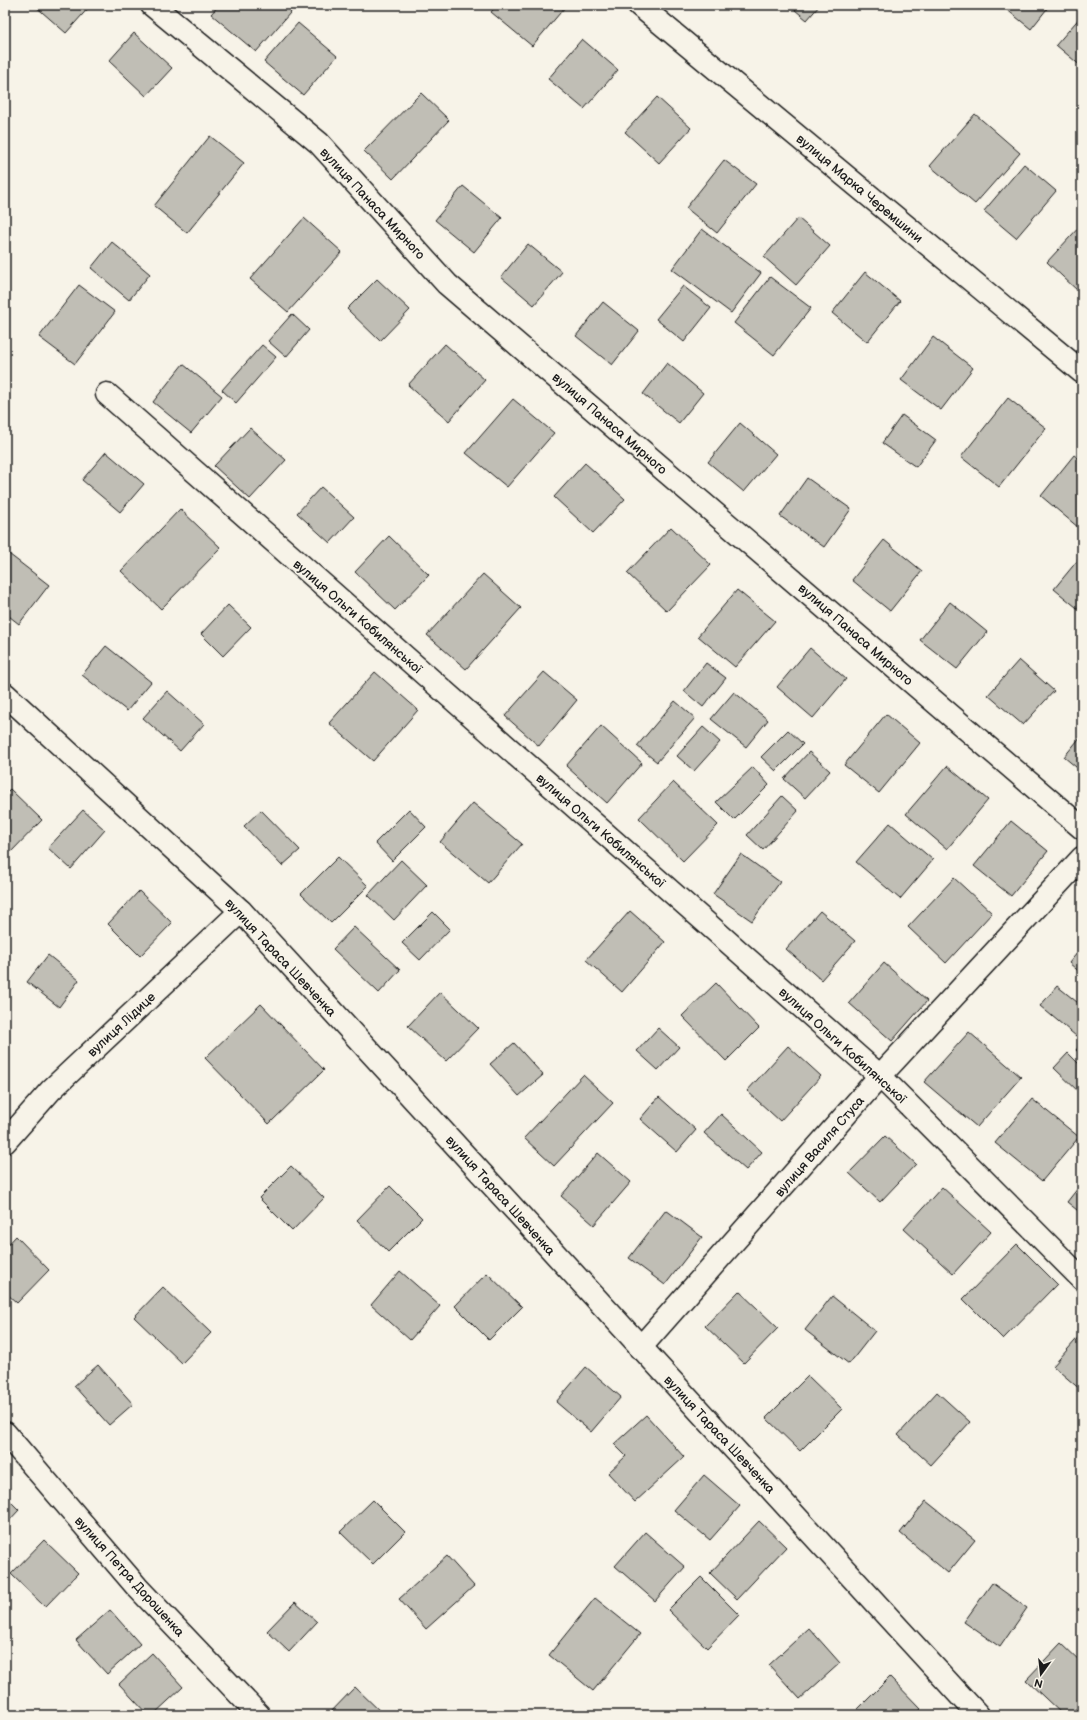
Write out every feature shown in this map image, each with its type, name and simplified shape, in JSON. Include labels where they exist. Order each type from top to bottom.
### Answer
[{"type":"street","name":"вулиця Панаса Мирного","points":[[152,5],[319,144],[448,284],[1082,828]]},
{"type":"street","name":"вулиця Марка Черемшини","points":[[639,5],[1082,372]]},
{"type":"street","name":"вулиця Ольги Кобилянської","points":[[107,394],[880,1076],[1082,1279]]},
{"type":"street","name":"вулиця Тараса Шевченка","points":[[5,694],[241,911],[978,1715]]},
{"type":"street","name":"вулиця Василя Стуса","points":[[640,1348],[880,1076],[1082,858]]},
{"type":"street","name":"вулиця Лідице","points":[[5,1142],[51,1090],[241,911]]},
{"type":"street","name":"вулиця Петра Дорошенка","points":[[5,1433],[137,1587],[259,1715]]},
{"type":"building","points":[[34,5],[91,5],[66,33]]},
{"type":"building","points":[[219,5],[297,5],[256,52],[211,14]]},
{"type":"building","points":[[497,5],[566,6],[532,46],[491,12]]},
{"type":"building","points":[[789,5],[820,5],[807,20]]},
{"type":"building","points":[[1001,5],[1050,5],[1031,29]]},
{"type":"building","points":[[1082,15],[1082,67],[1056,45]]},
{"type":"building","points":[[298,23],[337,56],[303,95],[264,62]]},
{"type":"building","points":[[134,33],[172,68],[146,96],[109,61]]},
{"type":"building","points":[[582,39],[618,70],[584,109],[548,79]]},
{"type":"building","points":[[421,93],[449,120],[393,179],[364,151]]},
{"type":"building","points":[[657,97],[691,128],[659,163],[625,132]]},
{"type":"building","points":[[975,114],[1020,153],[975,204],[930,166]]},
{"type":"building","points":[[210,136],[244,163],[187,233],[154,206]]},
{"type":"building","points":[[724,160],[756,184],[717,233],[686,208]]},
{"type":"building","points":[[1024,164],[1056,191],[1016,238],[984,211]]},
{"type":"building","points":[[463,186],[502,218],[474,252],[435,220]]},
{"type":"building","points":[[304,218],[342,252],[288,312],[250,279]]},
{"type":"building","points":[[798,218],[830,246],[796,285],[764,257]]},
{"type":"building","points":[[1082,224],[1082,286],[1078,291],[1047,262]]},
{"type":"building","points":[[702,229],[761,273],[731,313],[672,269]]},
{"type":"building","points":[[112,242],[150,274],[129,300],[91,268]]},
{"type":"building","points":[[528,244],[562,272],[534,305],[501,277]]},
{"type":"building","points":[[865,272],[900,301],[867,342],[832,313]]},
{"type":"building","points":[[770,277],[811,308],[774,355],[734,323]]},
{"type":"building","points":[[377,279],[410,310],[380,341],[347,309]]},
{"type":"building","points":[[79,285],[115,312],[75,364],[39,337]]},
{"type":"building","points":[[683,286],[711,308],[684,342],[656,319]]},
{"type":"building","points":[[603,302],[639,331],[612,365],[576,336]]},
{"type":"building","points":[[292,314],[309,330],[286,357],[268,341]]},
{"type":"building","points":[[933,337],[973,368],[941,410],[901,380]]},
{"type":"building","points":[[445,344],[485,380],[449,421],[408,385]]},
{"type":"building","points":[[262,345],[276,357],[236,403],[222,390]]},
{"type":"building","points":[[667,363],[703,393],[679,423],[643,394]]},
{"type":"building","points":[[183,364],[222,396],[191,433],[153,402]]},
{"type":"building","points":[[1008,398],[1046,428],[999,487],[961,457]]},
{"type":"building","points":[[513,399],[554,433],[507,487],[466,453]]},
{"type":"building","points":[[902,415],[936,440],[916,467],[882,443]]},
{"type":"building","points":[[740,423],[776,454],[744,492],[708,462]]},
{"type":"building","points":[[250,428],[286,460],[250,499],[214,466]]},
{"type":"building","points":[[106,452],[144,484],[120,512],[82,480]]},
{"type":"building","points":[[1074,455],[1082,461],[1082,524],[1079,528],[1041,496]]},
{"type":"building","points":[[585,463],[625,499],[593,533],[554,497]]},
{"type":"building","points":[[807,478],[851,509],[824,547],[780,516]]},
{"type":"building","points":[[321,487],[354,517],[330,543],[297,513]]},
{"type":"building","points":[[180,509],[221,548],[161,609],[121,571]]},
{"type":"building","points":[[671,527],[711,565],[667,611],[627,573]]},
{"type":"building","points":[[389,536],[429,575],[395,610],[355,572]]},
{"type":"building","points":[[884,540],[922,571],[890,611],[852,580]]},
{"type":"building","points":[[5,551],[49,585],[19,624],[5,613]]},
{"type":"building","points":[[1082,555],[1082,612],[1054,589]]},
{"type":"building","points":[[483,574],[521,608],[466,669],[427,635]]},
{"type":"building","points":[[737,590],[775,621],[735,667],[698,636]]},
{"type":"building","points":[[950,602],[987,632],[957,669],[920,640]]},
{"type":"building","points":[[228,605],[251,627],[223,656],[201,634]]},
{"type":"building","points":[[106,646],[151,682],[127,711],[82,675]]},
{"type":"building","points":[[810,648],[846,679],[813,718],[777,687]]},
{"type":"building","points":[[1019,660],[1054,691],[1023,725],[988,695]]},
{"type":"building","points":[[706,663],[726,678],[703,707],[684,691]]},
{"type":"building","points":[[375,672],[418,710],[373,761],[329,723]]},
{"type":"building","points":[[544,672],[577,700],[539,746],[505,716]]},
{"type":"building","points":[[167,691],[204,724],[180,751],[143,718]]},
{"type":"building","points":[[734,692],[768,720],[746,747],[711,719]]},
{"type":"building","points":[[675,701],[695,718],[657,762],[637,746]]},
{"type":"building","points":[[886,714],[920,743],[879,793],[844,765]]},
{"type":"building","points":[[601,726],[642,763],[607,803],[566,766]]},
{"type":"building","points":[[703,727],[720,742],[694,771],[677,756]]},
{"type":"building","points":[[788,730],[803,744],[776,771],[761,757]]},
{"type":"building","points":[[1082,735],[1082,772],[1064,757]]},
{"type":"building","points":[[809,752],[830,771],[805,798],[784,779]]},
{"type":"building","points":[[947,766],[988,800],[947,849],[906,814]]},
{"type":"building","points":[[753,767],[769,785],[734,820],[716,802]]},
{"type":"building","points":[[673,782],[718,825],[683,861],[639,818]]},
{"type":"building","points":[[10,789],[42,820],[9,854],[5,850],[5,794]]},
{"type":"building","points":[[782,796],[798,811],[763,850],[747,835]]},
{"type":"building","points":[[473,803],[522,844],[488,883],[440,842]]},
{"type":"building","points":[[409,809],[426,827],[392,861],[375,843]]},
{"type":"building","points":[[83,810],[105,830],[71,869],[48,848]]},
{"type":"building","points":[[261,810],[300,850],[282,866],[244,826]]},
{"type":"building","points":[[1011,821],[1048,851],[1011,896],[974,866]]},
{"type":"building","points":[[890,823],[933,860],[900,899],[856,862]]},
{"type":"building","points":[[741,854],[780,882],[752,921],[713,894]]},
{"type":"building","points":[[338,857],[368,886],[331,923],[301,894]]},
{"type":"building","points":[[401,860],[427,885],[394,920],[368,895]]},
{"type":"building","points":[[954,878],[992,913],[946,963],[908,927]]},
{"type":"building","points":[[139,891],[172,923],[140,956],[108,924]]},
{"type":"building","points":[[630,911],[665,942],[622,992],[586,960]]},
{"type":"building","points":[[820,911],[855,941],[821,980],[786,949]]},
{"type":"building","points":[[433,912],[450,929],[420,960],[402,943]]},
{"type":"building","points":[[354,927],[400,970],[379,993],[333,949]]},
{"type":"building","points":[[1082,947],[1082,974],[1069,963]]},
{"type":"building","points":[[48,955],[79,980],[59,1007],[27,982]]},
{"type":"building","points":[[884,963],[927,1001],[892,1041],[849,1003]]},
{"type":"building","points":[[716,983],[759,1028],[726,1061],[682,1016]]},
{"type":"building","points":[[1057,986],[1082,1006],[1082,1028],[1076,1036],[1040,1006]]},
{"type":"building","points":[[440,992],[478,1028],[446,1061],[408,1026]]},
{"type":"building","points":[[261,1004],[324,1070],[269,1124],[205,1058]]},
{"type":"building","points":[[658,1028],[679,1047],[658,1070],[637,1051]]},
{"type":"building","points":[[969,1032],[1021,1077],[977,1127],[924,1082]]},
{"type":"building","points":[[514,1043],[543,1075],[519,1096],[490,1064]]},
{"type":"building","points":[[1082,1043],[1082,1056],[1076,1050]]},
{"type":"building","points":[[788,1046],[821,1076],[780,1121],[747,1091]]},
{"type":"building","points":[[1068,1053],[1082,1067],[1082,1095],[1054,1068]]},
{"type":"building","points":[[583,1075],[613,1103],[554,1166],[524,1138]]},
{"type":"building","points":[[659,1097],[696,1130],[677,1152],[640,1119]]},
{"type":"building","points":[[1032,1099],[1079,1137],[1042,1181],[995,1143]]},
{"type":"building","points":[[721,1114],[762,1152],[746,1170],[704,1133]]},
{"type":"building","points":[[885,1136],[916,1164],[880,1202],[849,1173]]},
{"type":"building","points":[[598,1153],[631,1182],[594,1225],[561,1196]]},
{"type":"building","points":[[291,1166],[324,1198],[292,1231],[259,1198]]},
{"type":"building","points":[[1082,1183],[1082,1214],[1067,1202]]},
{"type":"building","points":[[390,1186],[422,1218],[388,1252],[357,1220]]},
{"type":"building","points":[[942,1187],[991,1232],[953,1274],[904,1229]]},
{"type":"building","points":[[666,1210],[702,1237],[665,1285],[629,1258]]},
{"type":"building","points":[[16,1236],[49,1270],[17,1303],[5,1292],[5,1248]]},
{"type":"building","points":[[1017,1244],[1057,1284],[1003,1339],[963,1299]]},
{"type":"building","points":[[400,1271],[440,1306],[410,1340],[371,1305]]},
{"type":"building","points":[[487,1273],[522,1307],[489,1340],[455,1306]]},
{"type":"building","points":[[163,1287],[211,1333],[182,1363],[134,1317]]},
{"type":"building","points":[[739,1291],[778,1328],[744,1363],[705,1326]]},
{"type":"building","points":[[832,1296],[875,1331],[849,1364],[805,1330]]},
{"type":"building","points":[[1082,1333],[1082,1391],[1053,1366]]},
{"type":"building","points":[[98,1365],[133,1404],[109,1425],[74,1386]]},
{"type":"building","points":[[586,1367],[621,1397],[591,1432],[556,1402]]},
{"type":"building","points":[[808,1376],[842,1409],[800,1451],[766,1418]]},
{"type":"building","points":[[937,1392],[970,1422],[931,1465],[898,1435]]},
{"type":"building","points":[[646,1415],[684,1457],[635,1502],[608,1473],[626,1456],[614,1444]]},
{"type":"building","points":[[704,1475],[740,1506],[710,1540],[674,1510]]},
{"type":"building","points":[[5,1496],[19,1510],[5,1525]]},
{"type":"building","points":[[373,1500],[405,1532],[373,1564],[340,1532]]},
{"type":"building","points":[[926,1501],[975,1540],[948,1573],[900,1533]]},
{"type":"building","points":[[759,1521],[786,1547],[737,1599],[710,1573]]},
{"type":"building","points":[[645,1532],[685,1567],[655,1601],[615,1566]]},
{"type":"building","points":[[44,1540],[78,1573],[45,1607],[11,1574]]},
{"type":"building","points":[[447,1556],[474,1586],[426,1629],[399,1599]]},
{"type":"building","points":[[701,1577],[739,1615],[707,1648],[668,1610]]},
{"type":"building","points":[[992,1583],[1027,1608],[1000,1647],[964,1622]]},
{"type":"building","points":[[595,1598],[640,1634],[593,1691],[549,1655]]},
{"type":"building","points":[[295,1602],[317,1622],[289,1652],[267,1631]]},
{"type":"building","points":[[110,1610],[140,1644],[107,1674],[76,1640]]},
{"type":"building","points":[[809,1628],[840,1663],[800,1699],[769,1665]]},
{"type":"building","points":[[1061,1643],[1082,1663],[1082,1703],[1070,1715],[1063,1715],[1026,1680]]},
{"type":"building","points":[[152,1653],[183,1687],[153,1715],[148,1715],[119,1684]]},
{"type":"building","points":[[890,1677],[921,1709],[915,1715],[852,1715]]},
{"type":"building","points":[[355,1687],[384,1715],[328,1715]]}]
